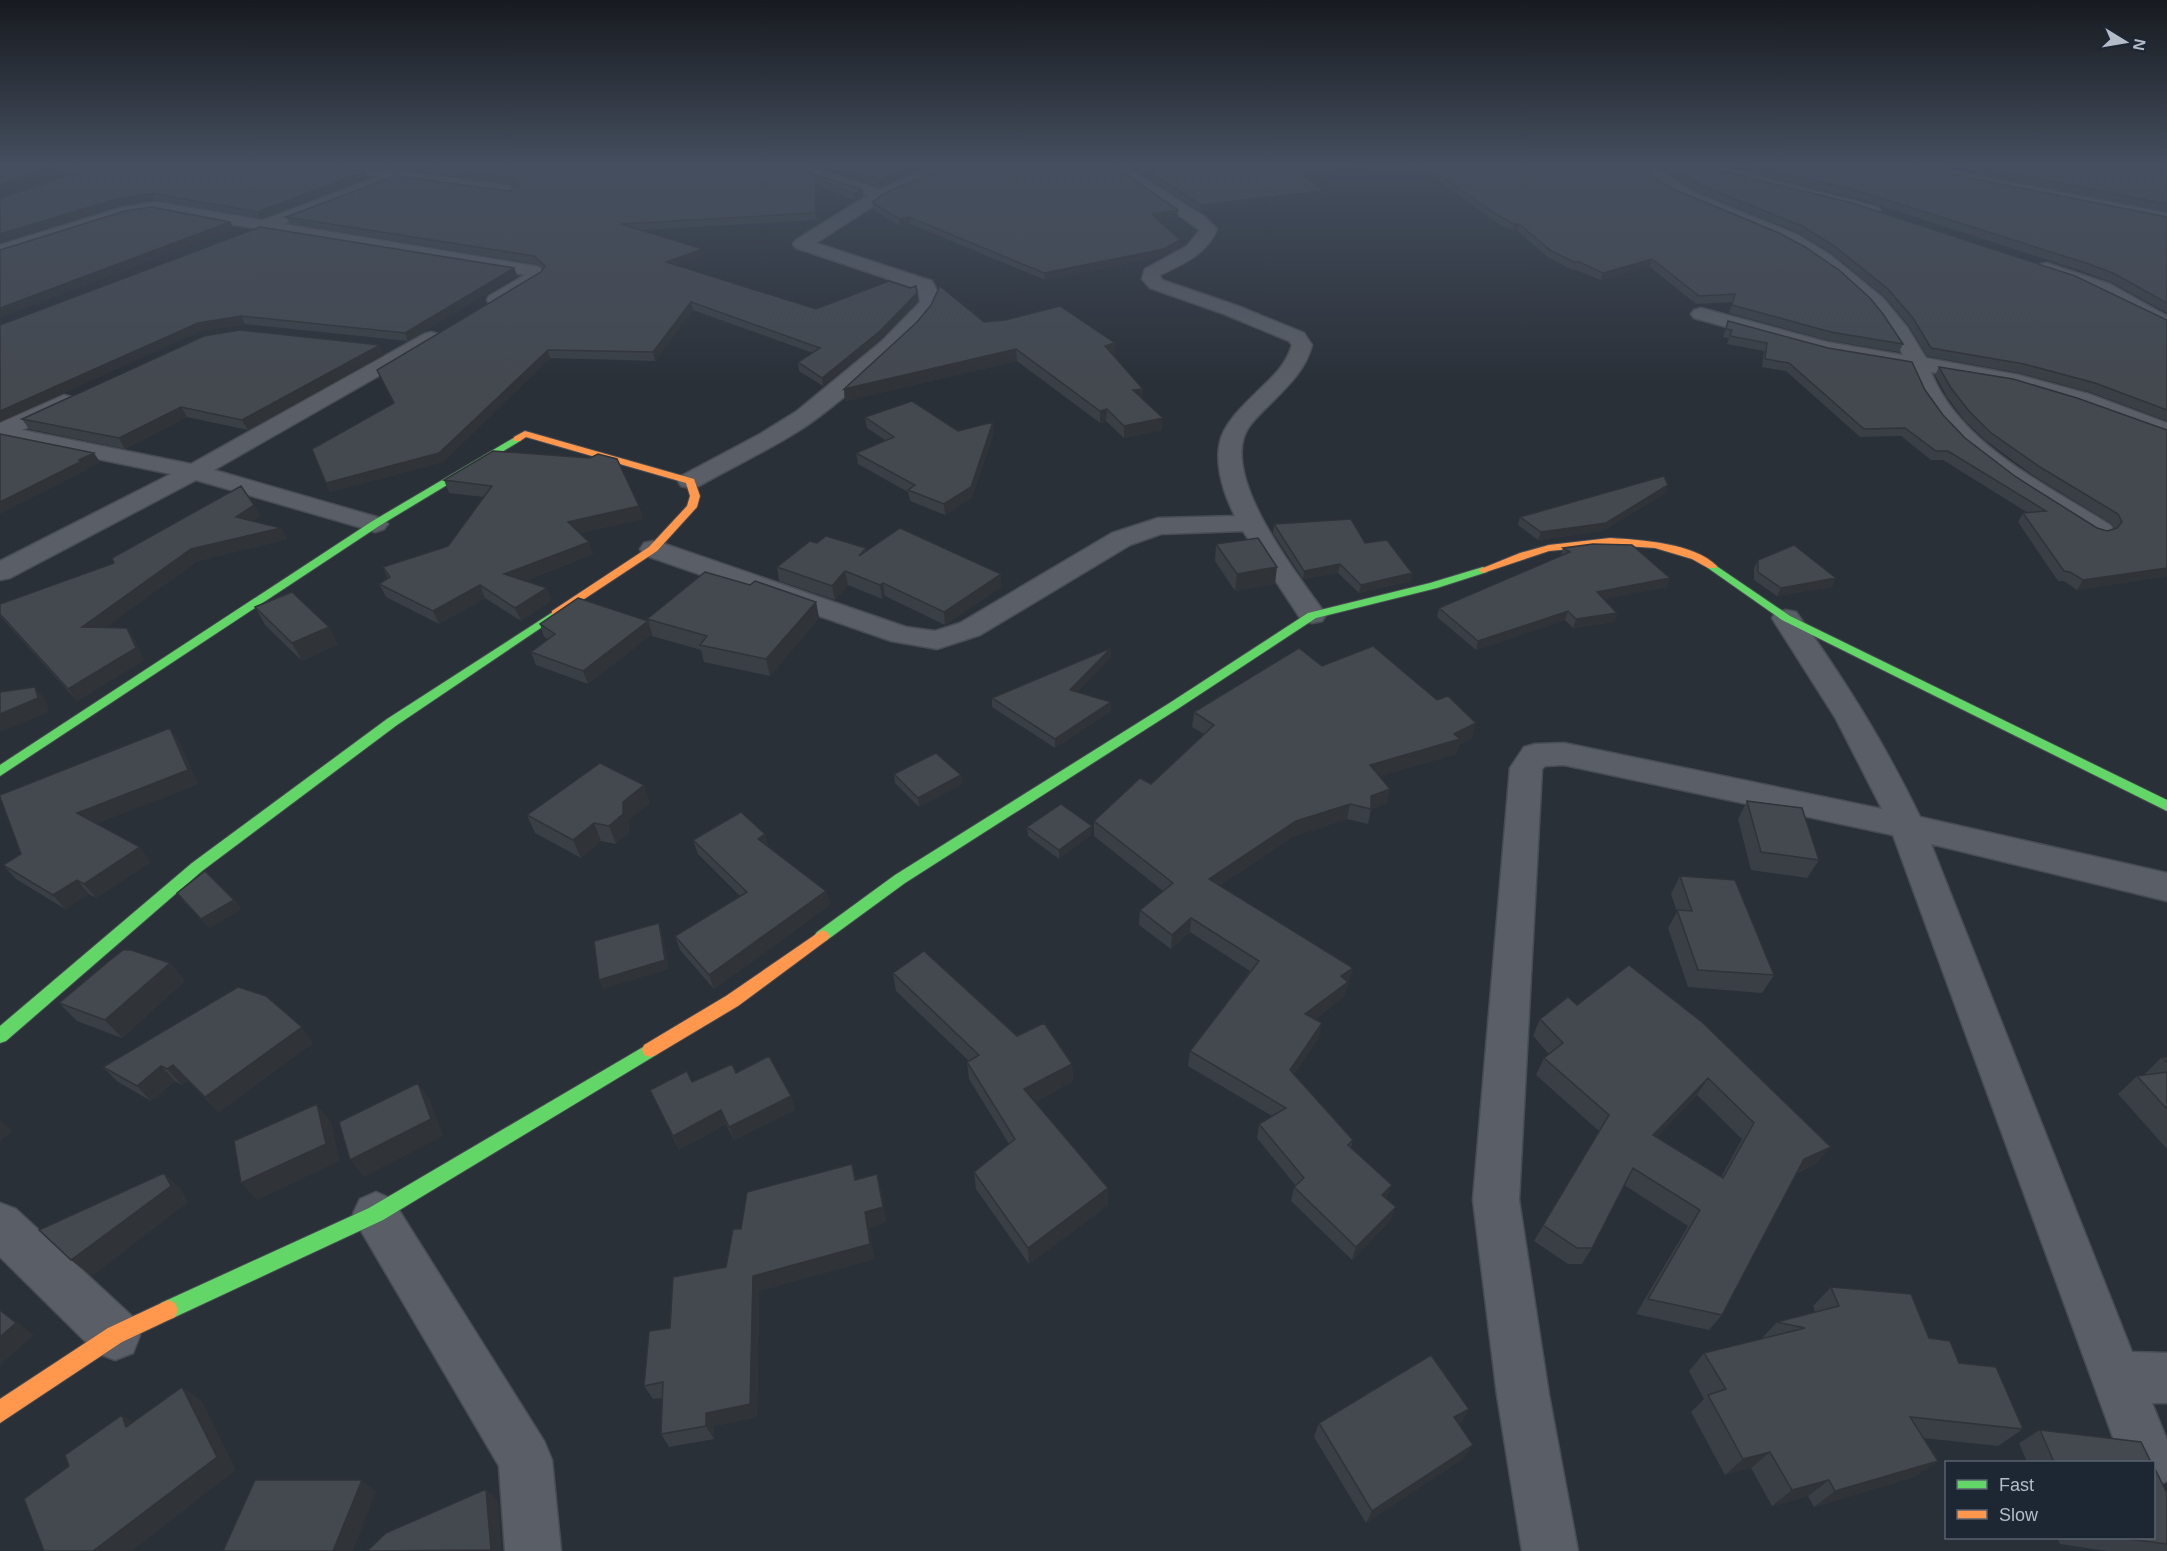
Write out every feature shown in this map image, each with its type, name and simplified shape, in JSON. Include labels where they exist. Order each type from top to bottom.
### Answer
[{"type":"street","points":[[0,251],[40,238]]},
{"type":"street","points":[[332,238],[535,271],[534,277],[482,308]]},
{"type":"street","points":[[0,771],[375,524],[525,434],[690,481],[795,424],[835,393],[909,326],[929,303],[929,293],[925,285],[801,244],[810,238]]},
{"type":"street","points":[[1206,238],[1181,258],[1151,273],[1151,279],[1156,284],[1231,310],[1297,337],[1302,345],[1301,353],[1281,379],[1239,423],[1231,442],[1231,462],[1235,482],[1251,523],[1312,615]]},
{"type":"street","points":[[1802,238],[1870,295],[1904,339],[1917,362],[1926,389],[1940,411],[1961,433],[1987,455],[2102,530]]},
{"type":"street","points":[[2035,264],[2103,288],[2167,324]]},
{"type":"street","points":[[1701,314],[1825,348],[2013,379],[2081,399],[2167,431]]},
{"type":"street","points":[[0,572],[194,472],[453,326]]},
{"type":"street","points":[[380,345],[413,349]]},
{"type":"street","points":[[0,431],[86,392]]},
{"type":"street","points":[[0,431],[194,472],[375,524]]},
{"type":"street","points":[[0,1035],[197,867],[392,722],[653,549],[692,507],[695,496],[690,481]]},
{"type":"street","points":[[653,549],[901,635],[937,640],[970,629],[1131,536],[1158,526],[1251,523]]},
{"type":"street","points":[[0,1412],[115,1335],[376,1214],[732,1001],[900,879],[1172,707],[1312,615],[1433,586],[1550,548],[1590,543],[1643,544],[1678,550],[1703,560],[1786,618],[2167,806]]},
{"type":"street","points":[[1786,618],[1817,660],[1850,713],[1886,779],[1907,826],[2149,1461]]},
{"type":"street","points":[[1550,1551],[1523,1395],[1496,1200],[1526,768],[1535,755],[1564,754],[1907,826],[2167,887]]},
{"type":"street","points":[[376,1214],[525,1460],[533,1551]]},
{"type":"street","points":[[0,1225],[115,1335]]},
{"type":"street","points":[[2117,1377],[2167,1378]]},
{"type":"street","points":[[2155,1476],[2167,1509]]},
{"type":"building","points":[[37,238],[186,238],[0,308],[0,250]]},
{"type":"building","points":[[230,238],[331,238],[514,268],[405,333],[241,316],[198,323],[0,411],[0,325]]},
{"type":"building","points":[[422,238],[668,238],[703,249],[666,262],[816,309],[889,281],[910,288],[916,286],[917,293],[880,331],[822,378],[798,362],[820,348],[691,302],[653,352],[548,350],[439,453],[326,483],[312,449],[394,403],[377,370],[541,272],[545,266],[534,256]]},
{"type":"building","points":[[961,238],[1180,240],[1164,249],[1044,273]]},
{"type":"building","points":[[1536,238],[1789,238],[1839,270],[1870,298],[1903,344],[1831,332],[1732,305],[1735,294],[1699,296],[1652,259],[1603,273],[1550,250]]},
{"type":"building","points":[[1822,238],[1960,238],[2075,276],[2167,320],[2167,410],[2095,383],[2024,364],[1931,348],[1913,318],[1888,289]]},
{"type":"building","points":[[2008,238],[2167,238],[2167,303],[2115,274]]},
{"type":"building","points":[[940,286],[984,322],[1005,320],[1060,306],[1115,343],[1105,346],[1143,389],[1133,390],[1163,418],[1124,426],[1107,409],[1100,411],[1016,349],[844,389],[917,322],[931,305]]},
{"type":"building","points":[[1728,321],[1828,348],[1912,362],[1925,390],[1943,415],[1965,438],[2016,477],[2097,528],[2107,531],[2117,528],[2122,522],[2118,514],[2040,467],[1990,432],[1969,411],[1951,388],[1939,367],[2013,379],[2077,398],[2167,430],[2167,568],[2083,580],[2064,571],[2023,513],[2046,511],[1948,451],[1936,451],[1905,428],[1864,429],[1789,363],[1765,359],[1767,343],[1730,336],[1732,330],[1726,329]]},
{"type":"building","points":[[240,330],[380,345],[242,420],[181,407],[119,438],[22,419],[204,336]]},
{"type":"building","points":[[912,401],[958,431],[993,422],[971,487],[944,504],[908,490],[915,485],[856,453],[894,437],[865,417]]},
{"type":"building","points":[[0,434],[94,453],[0,502]]},
{"type":"building","points":[[493,451],[590,458],[598,454],[617,459],[639,506],[568,522],[589,542],[504,574],[547,588],[515,608],[480,585],[433,611],[379,584],[390,577],[383,567],[448,546],[492,486],[444,480]]},
{"type":"building","points":[[1664,476],[1668,485],[1606,523],[1541,532],[1520,517]]},
{"type":"building","points":[[241,486],[254,505],[236,517],[281,528],[191,549],[82,627],[127,628],[136,648],[68,689],[0,614],[0,604],[114,563],[112,558]]},
{"type":"building","points":[[1351,519],[1365,543],[1387,540],[1412,573],[1361,585],[1340,564],[1304,571],[1274,524]]},
{"type":"building","points":[[900,528],[1001,574],[944,612],[883,583],[880,585],[845,571],[832,586],[777,567],[810,541],[817,543],[826,536],[866,548],[859,556]]},
{"type":"building","points":[[1258,538],[1277,567],[1237,574],[1216,544]]},
{"type":"building","points":[[1593,544],[1632,545],[1670,578],[1597,592],[1617,613],[1576,619],[1568,611],[1478,641],[1439,608],[1570,552],[1563,548]]},
{"type":"building","points":[[1794,545],[1836,578],[1781,588],[1758,572],[1758,560]]},
{"type":"building","points":[[705,572],[750,585],[755,581],[816,602],[766,659],[700,645],[707,636],[647,619]]},
{"type":"building","points":[[292,592],[329,627],[292,643],[255,607]]},
{"type":"building","points":[[578,598],[648,621],[583,671],[531,652],[555,634],[540,624]]},
{"type":"building","points":[[1373,646],[1437,700],[1448,696],[1476,723],[1454,734],[1460,739],[1370,765],[1390,789],[1371,796],[1371,809],[1350,804],[1296,821],[1209,879],[1353,968],[1341,976],[1348,982],[1305,1014],[1322,1023],[1290,1070],[1353,1140],[1348,1145],[1392,1185],[1382,1195],[1396,1207],[1356,1247],[1294,1187],[1304,1178],[1259,1124],[1286,1108],[1190,1051],[1259,961],[1191,918],[1172,935],[1140,910],[1173,883],[1094,821],[1140,778],[1151,784],[1214,725],[1194,712],[1299,648],[1322,666]]},
{"type":"building","points":[[1111,648],[1070,690],[1111,702],[1055,739],[992,698]]},
{"type":"building","points":[[35,687],[38,698],[0,714],[0,692]]},
{"type":"building","points":[[170,728],[188,770],[77,813],[140,847],[84,884],[77,880],[53,895],[3,865],[21,854],[0,795]]},
{"type":"building","points":[[936,753],[961,775],[918,798],[894,774]]},
{"type":"building","points":[[600,763],[644,785],[623,802],[623,814],[609,826],[594,823],[573,840],[527,815]]},
{"type":"building","points":[[1747,801],[1802,808],[1819,860],[1761,852]]},
{"type":"building","points":[[1061,804],[1092,826],[1059,850],[1027,827]]},
{"type":"building","points":[[741,812],[765,834],[758,839],[826,891],[709,975],[675,936],[747,892],[693,840]]},
{"type":"building","points":[[205,871],[234,900],[201,919],[177,893]]},
{"type":"building","points":[[1680,876],[1735,880],[1774,975],[1698,970],[1677,910],[1692,911]]},
{"type":"building","points":[[659,923],[665,960],[599,980],[594,941]]},
{"type":"building","points":[[123,950],[131,950],[170,963],[105,1020],[59,1003],[109,961]]},
{"type":"building","points":[[924,951],[1017,1036],[1044,1023],[1072,1064],[1024,1089],[1108,1188],[1028,1248],[974,1172],[1015,1139],[967,1062],[979,1055],[893,973]]},
{"type":"building","points":[[1629,965],[1702,1022],[1831,1147],[1804,1159],[1722,1315],[1648,1299],[1700,1210],[1633,1168],[1592,1248],[1577,1248],[1543,1225],[1609,1115],[1544,1058],[1563,1043],[1540,1019],[1568,997],[1577,1005]],"holes":[[[1708,1078],[1754,1123],[1723,1178],[1653,1135]]]},
{"type":"building","points":[[238,987],[266,996],[302,1027],[205,1097],[173,1065],[167,1069],[161,1066],[137,1086],[103,1067]]},
{"type":"building","points":[[769,1056],[791,1096],[729,1127],[721,1110],[673,1136],[650,1090],[687,1071],[692,1082],[732,1064],[736,1073]]},
{"type":"building","points":[[2167,1072],[2167,1109],[2137,1076]]},
{"type":"building","points":[[418,1083],[431,1119],[350,1160],[339,1122]]},
{"type":"building","points":[[317,1104],[326,1144],[241,1183],[234,1141]]},
{"type":"building","points":[[852,1164],[855,1180],[877,1174],[883,1207],[865,1212],[870,1244],[753,1276],[750,1404],[706,1413],[706,1426],[661,1434],[663,1382],[644,1386],[649,1331],[670,1328],[673,1277],[726,1267],[733,1229],[741,1229],[747,1192]]},
{"type":"building","points":[[164,1173],[171,1186],[71,1260],[39,1230]]},
{"type":"building","points":[[1831,1287],[1911,1294],[1929,1338],[1950,1341],[1959,1363],[1996,1367],[2023,1429],[1910,1417],[1938,1461],[1835,1491],[1829,1480],[1792,1490],[1770,1452],[1743,1459],[1708,1395],[1726,1389],[1704,1353],[1805,1328],[1777,1322],[1839,1306]]},
{"type":"building","points":[[0,1310],[16,1323],[0,1337]]},
{"type":"building","points":[[1431,1355],[1469,1409],[1454,1417],[1473,1445],[1372,1511],[1319,1423]]},
{"type":"building","points":[[182,1387],[217,1457],[93,1551],[44,1551],[24,1499],[69,1466],[65,1455],[122,1415],[126,1427]]},
{"type":"building","points":[[2040,1430],[2141,1442],[2150,1461],[2054,1461]]},
{"type":"building","points":[[2155,1469],[2167,1493],[2167,1544],[2129,1539],[2155,1539]]},
{"type":"building","points":[[255,1480],[362,1480],[333,1551],[223,1551]]},
{"type":"building","points":[[486,1489],[491,1550],[367,1551],[386,1533]]},
{"type":"traffic: fast","points":[[0,771],[375,524],[517,439]]},
{"type":"traffic: fast","points":[[1712,566],[1786,618],[2167,806]]},
{"type":"traffic: fast","points":[[822,936],[900,879],[1172,707],[1312,615],[1433,586],[1483,570]]},
{"type":"traffic: fast","points":[[0,1036],[197,867],[392,722],[556,613]]},
{"type":"traffic: fast","points":[[168,1310],[376,1214],[650,1050]]},
{"type":"traffic: slow","points":[[517,439],[525,434],[690,481],[695,496],[692,507],[653,549],[556,613]]},
{"type":"traffic: slow","points":[[1483,570],[1549,548],[1568,544],[1610,541],[1633,542],[1676,550],[1712,566]]},
{"type":"traffic: slow","points":[[650,1050],[732,1001],[822,936]]},
{"type":"traffic: slow","points":[[0,1412],[115,1335],[168,1310]]}]
